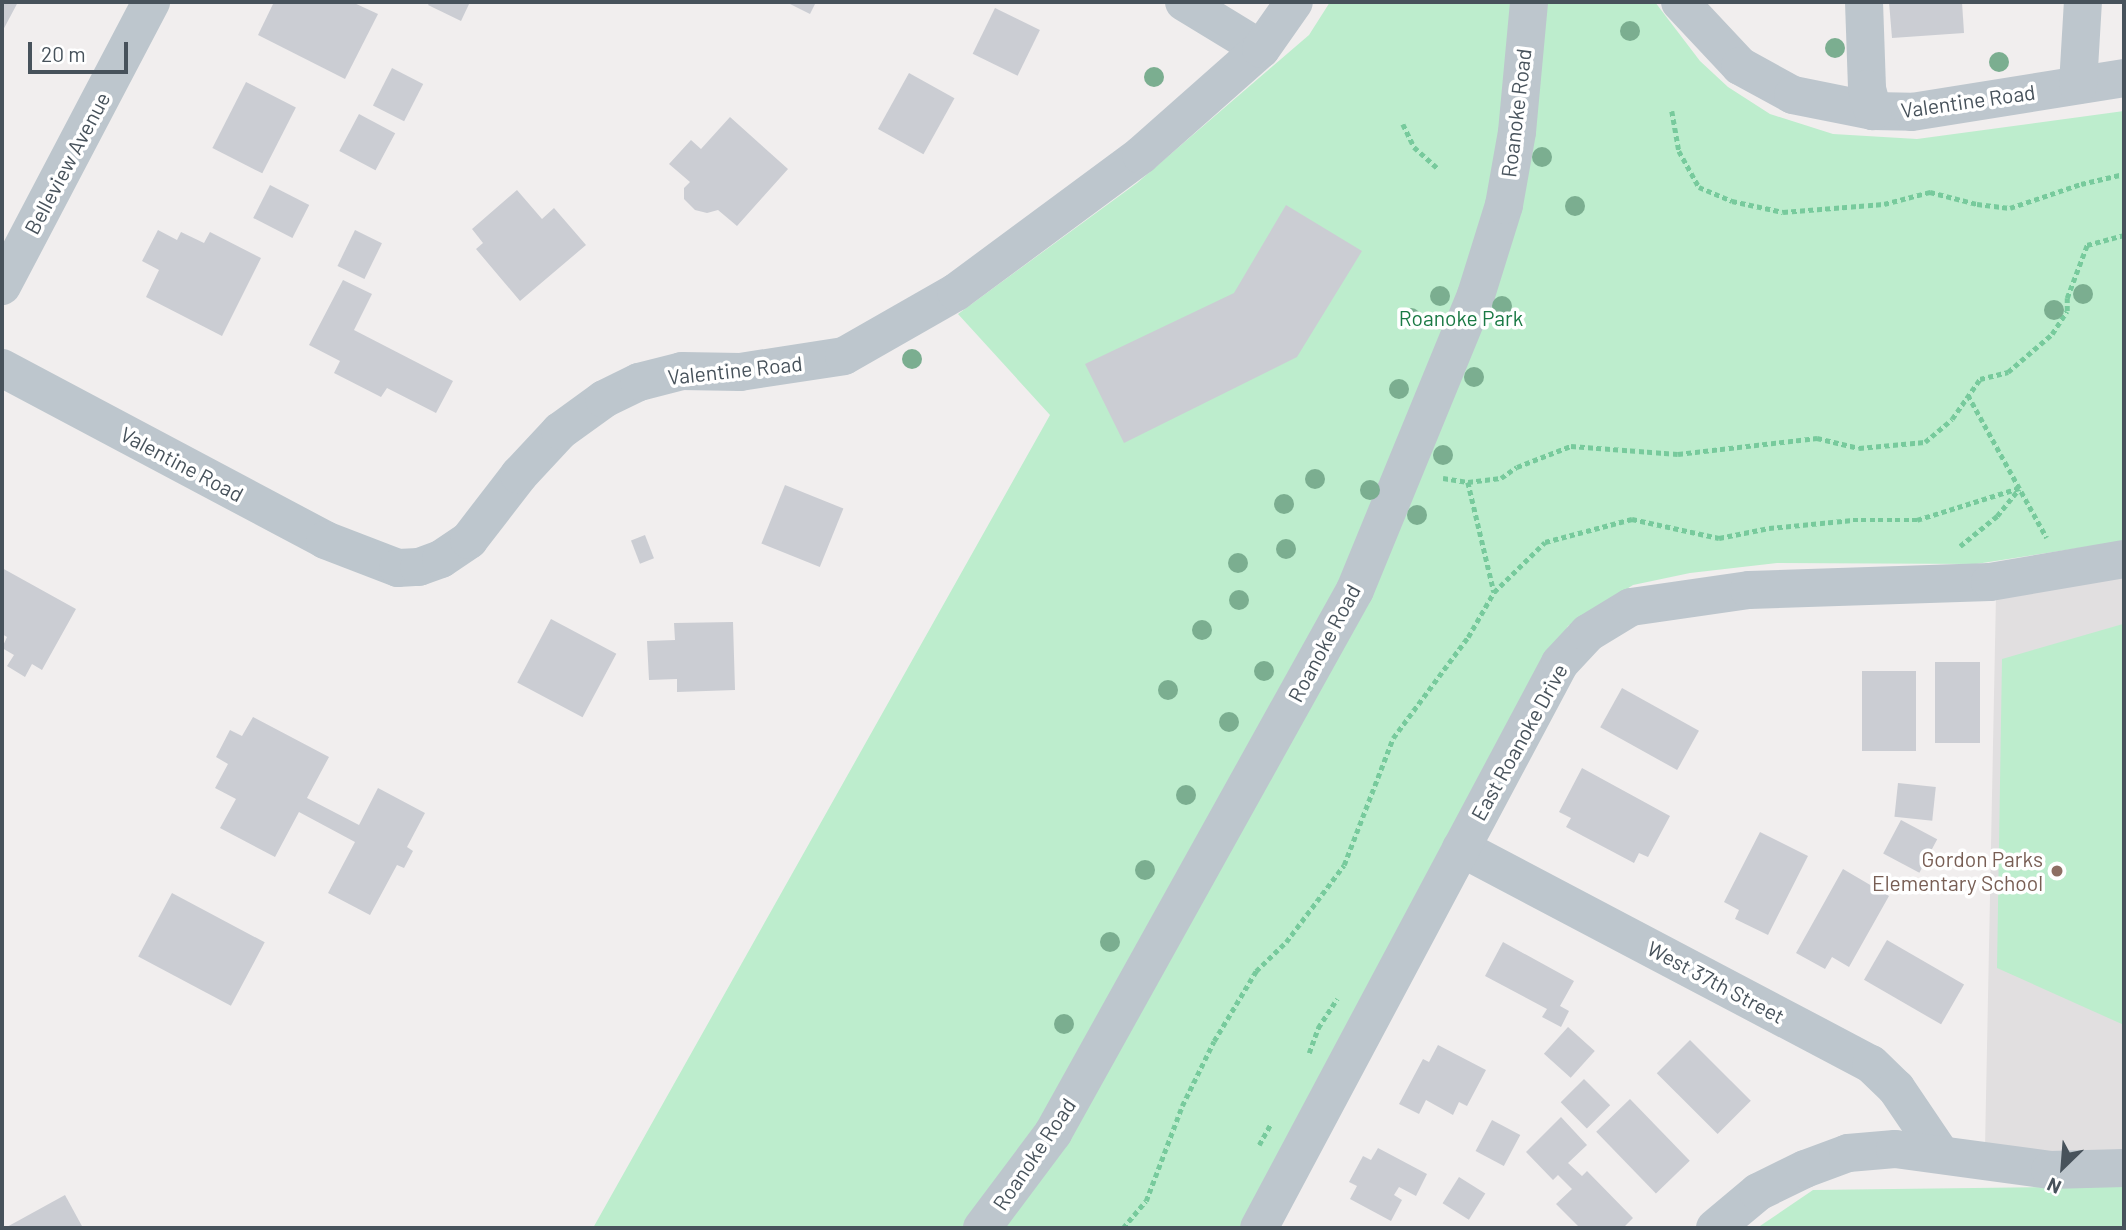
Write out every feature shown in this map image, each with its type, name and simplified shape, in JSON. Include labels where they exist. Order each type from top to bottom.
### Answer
[{"type":"street","name":"Belleview Avenue","points":[[2,286],[151,2]]},
{"type":"street","points":[[1184,2],[1261,49]]},
{"type":"street","name":"Valentine Road","points":[[2,368],[325,540],[398,568],[419,568],[441,559],[469,540],[519,475],[560,430],[604,399],[639,382],[682,371],[740,372],[844,356],[956,292],[1141,155],[1261,49],[1294,2]]},
{"type":"street","name":"Roanoke Road","points":[[982,1228],[1053,1133],[1355,590],[1476,295],[1499,222],[1517,132],[1529,2]]},
{"type":"street","name":"Valentine Road","points":[[1679,2],[1740,66],[1793,96],[1873,111],[1912,112],[2124,78]]},
{"type":"street","points":[[1864,2],[1867,89],[1873,111]]},
{"type":"street","points":[[2078,85],[2083,2]]},
{"type":"street","name":"East Roanoke Drive","points":[[1259,1228],[1560,663],[1588,633],[1631,607],[1749,590],[1990,582],[2124,559]]},
{"type":"street","name":"West 37th Street","points":[[1461,848],[1871,1064],[1896,1088],[1940,1153]]},
{"type":"street","points":[[1715,1228],[1758,1192],[1805,1168],[1848,1153],[1895,1149],[2050,1170],[2124,1168]]},
{"type":"path","points":[[1672,111],[1679,151],[1699,187],[1732,201],[1783,212],[1884,204],[1930,192],[1977,204],[2010,208],[2081,184],[2124,174]]},
{"type":"path","points":[[1403,124],[1414,147],[1437,168]]},
{"type":"path","points":[[1443,478],[1468,482],[1501,478],[1517,467],[1572,446],[1678,454],[1817,438],[1859,448],[1925,442],[1952,419],[1980,379],[2008,372],[2025,360],[2061,322],[2087,245],[2124,235]]},
{"type":"path","points":[[1967,395],[2064,569]]},
{"type":"path","points":[[1468,482],[1494,592]]},
{"type":"path","points":[[1958,547],[1997,516],[2019,488]]},
{"type":"path","points":[[1305,1064],[1318,1028],[1340,993]]},
{"type":"path","points":[[1258,1148],[1276,1115]]},
{"type":"shaded area","name":"Gordon Parks Elementary School","points":[[2124,573],[2124,1154],[2080,1156],[1985,1148],[1996,595]]},
{"type":"green space","name":"Roanoke Park","points":[[1330,2],[1655,2],[1700,61],[1728,87],[1770,114],[1833,134],[1917,139],[2124,111],[2124,541],[1976,564],[1777,563],[1690,573],[1633,585],[1568,626],[1241,1228],[593,1228],[1050,415],[958,314],[1137,183],[1309,35]]},
{"type":"green space","points":[[2123,624],[2124,1025],[1997,968],[2002,659]]},
{"type":"green space","points":[[2124,1186],[2124,1228],[1757,1228],[1813,1190]]},
{"type":"building","points":[[2,2],[18,2],[2,32]]},
{"type":"building","points":[[274,2],[352,2],[378,14],[345,79],[258,35]]},
{"type":"building","points":[[430,2],[470,2],[461,21],[428,5]]},
{"type":"building","points":[[786,2],[816,2],[810,14]]},
{"type":"building","points":[[1889,2],[1962,2],[1964,33],[1892,38]]},
{"type":"building","points":[[995,8],[1040,30],[1018,76],[973,54]]},
{"type":"building","points":[[392,68],[423,84],[404,121],[373,105]]},
{"type":"building","points":[[909,73],[954,98],[923,154],[878,129]]},
{"type":"building","points":[[246,82],[296,107],[262,173],[212,148]]},
{"type":"building","points":[[359,114],[395,133],[375,170],[339,151]]},
{"type":"building","points":[[730,117],[788,169],[737,226],[718,210],[707,213],[695,210],[684,199],[684,188],[690,182],[669,164],[691,140],[701,149]]},
{"type":"building","points":[[270,185],[309,205],[292,238],[253,218]]},
{"type":"building","points":[[517,190],[542,219],[554,208],[586,245],[520,301],[476,249],[483,243],[472,229]]},
{"type":"building","points":[[1286,205],[1362,251],[1297,357],[1124,443],[1085,364],[1234,293]]},
{"type":"building","points":[[158,230],[177,240],[181,232],[204,243],[210,232],[261,258],[222,336],[146,297],[159,270],[142,261]]},
{"type":"building","points":[[355,230],[382,243],[364,279],[337,266]]},
{"type":"building","points":[[343,280],[372,294],[354,330],[453,381],[436,413],[387,388],[381,397],[334,373],[340,361],[309,345]]},
{"type":"building","points":[[785,485],[843,509],[820,567],[761,543]]},
{"type":"building","points":[[645,535],[654,558],[640,564],[631,540]]},
{"type":"building","points":[[2,568],[76,609],[42,670],[32,664],[25,677],[7,666],[14,655],[2,648],[7,637],[2,634]]},
{"type":"building","points":[[551,619],[616,654],[583,717],[517,683]]},
{"type":"building","points":[[733,622],[735,690],[677,692],[677,679],[649,680],[647,641],[675,640],[674,623]]},
{"type":"building","points":[[1935,662],[1980,662],[1980,743],[1935,743]]},
{"type":"building","points":[[1862,671],[1916,671],[1916,751],[1862,751]]},
{"type":"building","points":[[1622,688],[1699,731],[1677,770],[1600,727]]},
{"type":"building","points":[[253,717],[329,757],[307,798],[359,825],[378,788],[425,813],[407,847],[413,851],[404,868],[397,865],[370,915],[328,893],[355,842],[299,812],[275,857],[220,828],[236,799],[215,788],[228,764],[216,757],[230,730],[242,736]]},
{"type":"building","points":[[1582,768],[1670,816],[1648,857],[1639,853],[1634,863],[1566,827],[1571,818],[1559,812]]},
{"type":"building","points":[[1898,783],[1936,787],[1932,821],[1894,817]]},
{"type":"building","points":[[1901,820],[1937,839],[1919,873],[1883,854]]},
{"type":"building","points":[[1760,832],[1808,856],[1768,935],[1735,919],[1739,910],[1724,902]]},
{"type":"building","points":[[1843,869],[1889,896],[1849,967],[1832,957],[1825,969],[1796,953]]},
{"type":"building","points":[[172,893],[265,942],[231,1006],[138,957]]},
{"type":"building","points":[[1887,940],[1964,984],[1941,1024],[1864,980]]},
{"type":"building","points":[[1503,942],[1574,981],[1560,1006],[1569,1011],[1561,1027],[1542,1017],[1547,1009],[1485,976]]},
{"type":"building","points":[[1568,1027],[1595,1051],[1571,1078],[1544,1054]]},
{"type":"building","points":[[1690,1040],[1751,1101],[1718,1134],[1657,1073]]},
{"type":"building","points":[[1438,1045],[1486,1070],[1467,1106],[1459,1102],[1453,1115],[1426,1100],[1419,1114],[1399,1104],[1423,1059],[1429,1062]]},
{"type":"building","points":[[1584,1079],[1610,1105],[1587,1128],[1561,1102]]},
{"type":"building","points":[[1630,1099],[1690,1161],[1656,1194],[1596,1132]]},
{"type":"building","points":[[1561,1117],[1587,1145],[1568,1163],[1582,1176],[1587,1171],[1633,1218],[1623,1228],[1580,1228],[1556,1204],[1572,1189],[1558,1175],[1553,1180],[1526,1152]]},
{"type":"building","points":[[1492,1120],[1520,1135],[1504,1166],[1476,1151]]},
{"type":"building","points":[[1378,1148],[1427,1174],[1416,1196],[1399,1187],[1394,1195],[1402,1200],[1391,1221],[1350,1199],[1357,1186],[1349,1182],[1363,1156],[1371,1160]]},
{"type":"building","points":[[1459,1177],[1485,1193],[1469,1220],[1443,1203]]},
{"type":"building","points":[[65,1195],[83,1228],[5,1228]]},
{"type":"place","name":"Gordon Parks Elementary School","points":[[2057,871]]}]
